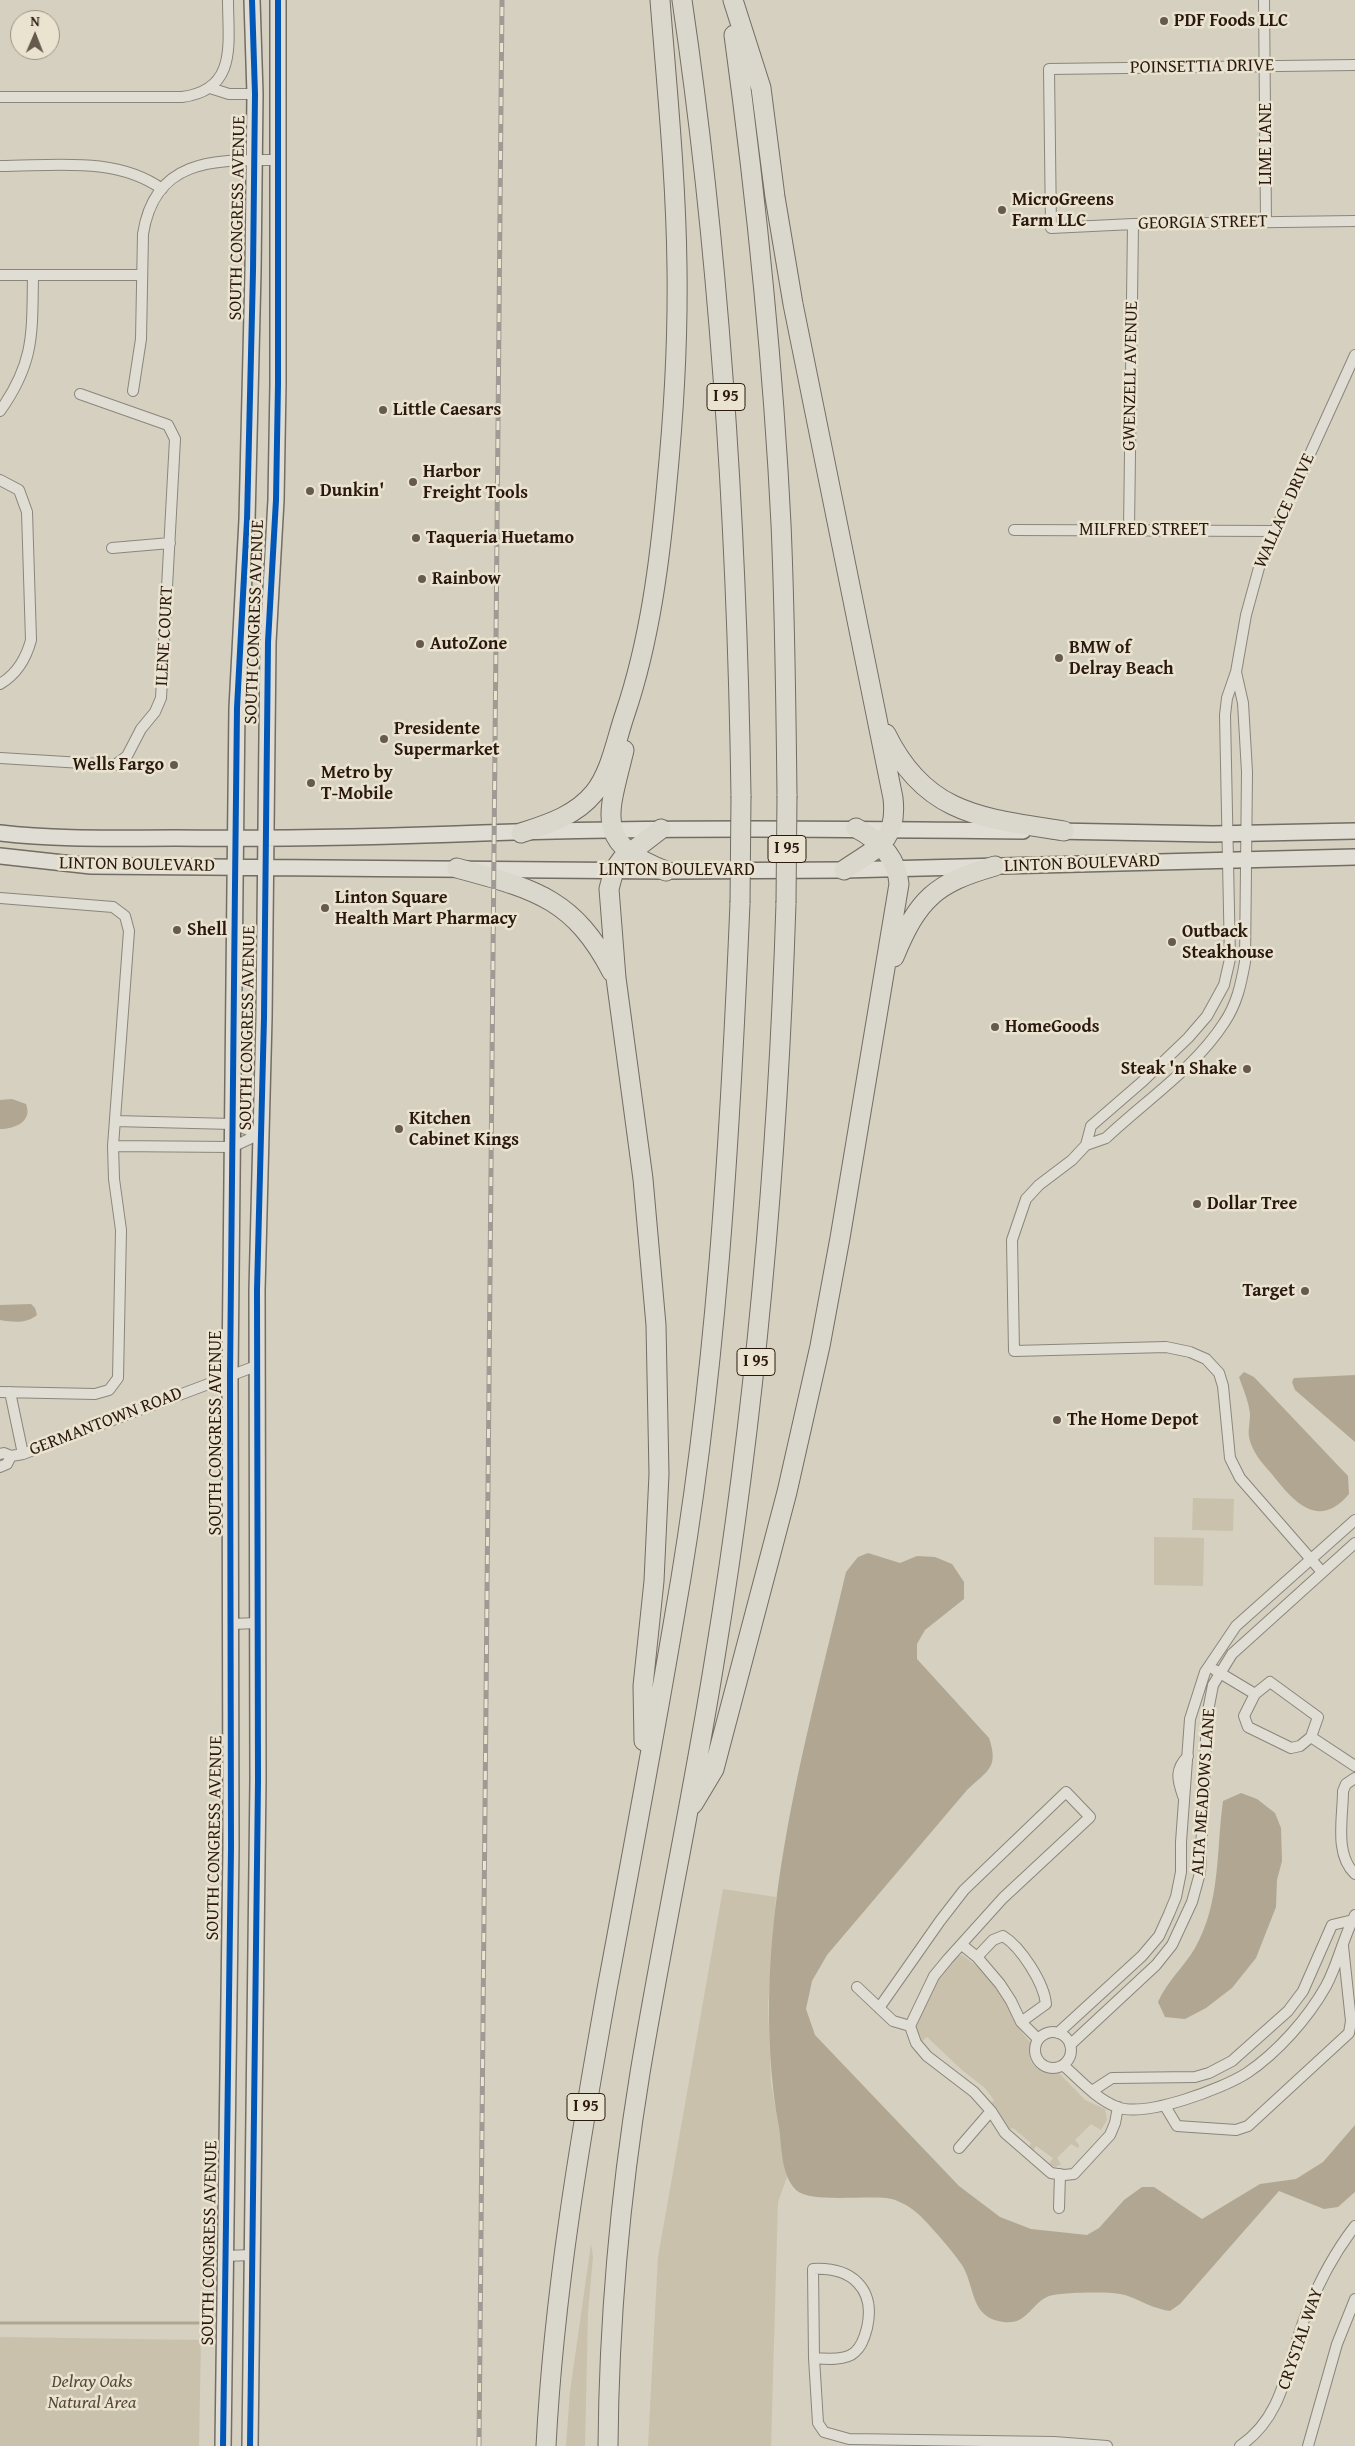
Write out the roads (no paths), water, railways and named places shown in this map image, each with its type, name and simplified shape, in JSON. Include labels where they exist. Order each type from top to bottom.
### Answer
[{"type":"highway","points":[[521,832],[564,817],[578,809],[593,794],[607,769],[632,692],[644,643],[662,537],[676,366],[676,226],[660,0]]},
{"type":"highway","name":"I 95","points":[[546,2446],[558,2302],[574,2184],[686,1548],[712,1342],[730,1118],[740,903],[741,796],[736,579],[725,374],[707,188],[682,0]]},
{"type":"highway","points":[[731,0],[760,88],[775,197],[793,304],[893,798],[894,817],[892,829],[880,844],[844,870]]},
{"type":"highway","name":"I 95","points":[[608,2446],[610,2345],[624,2192],[640,2073],[723,1609],[754,1384],[775,1148],[786,903],[787,796],[782,543],[770,361],[755,199],[731,0]]},
{"type":"highway","points":[[632,692],[625,749],[610,811],[613,829],[620,844],[628,853],[666,871]]},
{"type":"highway","points":[[876,714],[889,740],[909,771],[947,802],[980,817],[1064,831]]},
{"type":"highway","points":[[686,1816],[714,1769],[796,1456],[835,1265],[899,884],[896,869],[880,844],[856,828]]},
{"type":"highway","points":[[645,1785],[643,1686],[656,1546],[660,1400],[649,1233],[616,978],[609,889],[614,870],[628,853],[661,829]]},
{"type":"highway","points":[[882,989],[906,930],[928,897],[952,880],[996,866]]},
{"type":"highway","points":[[457,868],[526,888],[565,910],[594,940],[616,978]]},
{"type":"main road","name":"SOUTH CONGRESS AVENUE","points":[[223,2446],[232,1624],[230,1375],[235,868],[240,633],[247,520],[254,160],[252,0]]},
{"type":"main road","name":"SOUTH CONGRESS AVENUE","points":[[250,2446],[258,1789],[256,1366],[268,642],[276,490],[280,160],[278,0]]},
{"type":"main road","name":"LINTON BOULEVARD","points":[[0,833],[77,838],[265,838],[613,829],[856,828],[1227,834],[1355,831]]},
{"type":"main road","name":"LINTON BOULEVARD","points":[[0,856],[91,866],[666,871],[896,869],[1355,857]]},
{"type":"street","points":[[0,97],[194,96],[210,88],[220,78],[228,58],[228,0]]},
{"type":"street","name":"LIME LANE","points":[[1264,0],[1266,222]]},
{"type":"street","name":"POINSETTIA DRIVE","points":[[1051,228],[1049,69],[1355,65]]},
{"type":"street","points":[[210,88],[229,94],[254,94]]},
{"type":"street","points":[[133,391],[141,339],[144,225],[150,208],[162,189],[176,176],[199,165],[216,161],[280,160]]},
{"type":"street","points":[[0,166],[107,166],[136,173],[162,189]]},
{"type":"street","name":"GEORGIA STREET","points":[[1051,228],[1133,224],[1355,221]]},
{"type":"street","name":"GWENZELL AVENUE","points":[[1129,529],[1133,224]]},
{"type":"street","points":[[0,275],[142,275]]},
{"type":"street","points":[[0,411],[15,390],[28,358],[32,332],[33,275]]},
{"type":"street","name":"WALLACE DRIVE","points":[[1086,1145],[1091,1126],[1143,1081],[1188,1038],[1207,1016],[1224,985],[1230,959],[1225,715],[1227,698],[1236,672],[1251,596],[1260,564],[1355,355]]},
{"type":"street","name":"ILENE COURT","points":[[0,758],[107,765],[121,762],[131,750],[155,712],[162,691],[175,439],[168,425],[80,394]]},
{"type":"street","points":[[0,480],[18,490],[27,512],[31,640],[26,655],[14,673],[0,684]]},
{"type":"street","name":"MILFRED STREET","points":[[1014,530],[1275,531]]},
{"type":"street","points":[[112,548],[170,543]]},
{"type":"street","name":"WALLACE DRIVE","points":[[1086,1145],[1106,1138],[1204,1048],[1224,1024],[1240,991],[1246,962],[1246,772],[1243,703],[1236,672]]},
{"type":"street","points":[[0,898],[106,906],[125,916],[129,931],[113,1146],[114,1179],[120,1230],[118,1378],[109,1390],[95,1394],[5,1392],[23,1454]]},
{"type":"street","points":[[115,1121],[232,1124],[260,1134]]},
{"type":"street","points":[[113,1146],[232,1147],[260,1134]]},
{"type":"street","points":[[1086,1145],[1072,1160],[1039,1185],[1026,1199],[1018,1219],[1012,1240],[1014,1351],[1166,1347],[1190,1352],[1206,1359],[1219,1373],[1223,1386],[1230,1458],[1240,1478],[1322,1572]]},
{"type":"street","name":"GERMANTOWN ROAD","points":[[0,1454],[4,1453],[11,1456],[23,1454],[256,1366]]},
{"type":"street","name":"GERMANTOWN ROAD","points":[[0,1467],[7,1464],[11,1456]]},
{"type":"street","name":"ALTA MEADOWS LANE","points":[[1058,2033],[1142,1956],[1159,1936],[1176,1897],[1181,1872],[1184,1801],[1178,1781],[1179,1764],[1188,1756],[1190,1719],[1197,1692],[1209,1666],[1236,1626],[1355,1520]]},
{"type":"street","name":"ALTA MEADOWS LANE","points":[[1070,2045],[1156,1965],[1172,1945],[1183,1925],[1200,1873],[1207,1716],[1213,1685],[1232,1654],[1355,1543]]},
{"type":"street","points":[[232,1624],[256,1623]]},
{"type":"street","points":[[1209,1666],[1255,1694]]},
{"type":"street","points":[[1270,1682],[1318,1717],[1311,1737],[1300,1746],[1290,1748],[1248,1727],[1244,1716],[1255,1694],[1270,1682]]},
{"type":"street","points":[[1311,1737],[1355,1766]]},
{"type":"street","points":[[1188,1756],[1205,1758]]},
{"type":"street","points":[[1355,1778],[1346,1784],[1343,1791],[1342,1855],[1347,1866],[1355,1874]]},
{"type":"street","points":[[879,2008],[964,1890],[1066,1792],[1090,1818],[1003,1898],[934,1976],[910,2026],[916,2043],[927,2056],[974,2092],[991,2110],[1005,2133],[1052,2173],[1074,2174],[1110,2135],[1115,2123],[1118,2107]]},
{"type":"street","points":[[1063,2065],[1092,2091],[1118,2107],[1141,2109],[1165,2106],[1200,2094],[1247,2073],[1270,2054],[1298,2025],[1326,1986],[1354,1918]]},
{"type":"street","points":[[1092,2091],[1112,2078],[1195,2077],[1209,2073],[1232,2061],[1288,2012],[1303,1990],[1332,1925],[1354,1918]]},
{"type":"street","points":[[977,1957],[993,1940],[1003,1936],[1015,1944],[1045,1992],[1046,2004],[1021,2022]]},
{"type":"street","points":[[962,1945],[977,1957],[1000,1984],[1021,2022],[1038,2039]]},
{"type":"street","points":[[1165,2106],[1177,2126],[1236,2130],[1248,2126],[1350,2033],[1351,2021],[1342,1945]]},
{"type":"street","points":[[857,1987],[893,2021],[910,2026]]},
{"type":"street","points":[[1047,2033],[1058,2033],[1064,2036],[1070,2045],[1070,2056],[1063,2065],[1052,2068],[1042,2064],[1034,2050],[1038,2039],[1047,2033]]},
{"type":"street","points":[[959,2148],[991,2110]]},
{"type":"street","points":[[1059,2208],[1060,2174]]},
{"type":"street","name":"CRYSTAL WAY","points":[[1240,2446],[1260,2430],[1277,2405],[1306,2313],[1333,2258],[1355,2226]]},
{"type":"street","points":[[225,2256],[252,2255]]},
{"type":"street","points":[[814,2358],[849,2356],[855,2353],[866,2332],[869,2317],[863,2286],[851,2277],[838,2271],[813,2269],[814,2358],[818,2423],[824,2432],[850,2439],[1054,2442],[1107,2446]]},
{"type":"street","points":[[1308,2446],[1336,2344],[1355,2299]]},
{"type":"waterway","points":[[0,2323],[202,2323]]},
{"type":"railway","points":[[479,2446],[502,0]]},
{"type":"place","name":"PDF Foods LLC","points":[[1164,21]]},
{"type":"place","name":"MicroGreens Farm LLC","points":[[1002,210]]},
{"type":"place","name":"Little Caesars","points":[[383,410]]},
{"type":"place","name":"Harbor Freight Tools","points":[[413,482]]},
{"type":"place","name":"Dunkin'","points":[[310,491]]},
{"type":"place","name":"Taqueria Huetamo","points":[[416,538]]},
{"type":"place","name":"Rainbow","points":[[422,579]]},
{"type":"place","name":"AutoZone","points":[[420,644]]},
{"type":"place","name":"BMW of Delray Beach","points":[[1059,658]]},
{"type":"place","name":"Presidente Supermarket","points":[[384,739]]},
{"type":"place","name":"Wells Fargo","points":[[174,765]]},
{"type":"place","name":"Metro by T-Mobile","points":[[311,783]]},
{"type":"place","name":"Linton Square Health Mart Pharmacy","points":[[325,908]]},
{"type":"place","name":"Shell","points":[[177,930]]},
{"type":"place","name":"Outback Steakhouse","points":[[1172,942]]},
{"type":"place","name":"HomeGoods","points":[[995,1027]]},
{"type":"place","name":"Steak 'n Shake","points":[[1247,1069]]},
{"type":"place","name":"Kitchen Cabinet Kings","points":[[399,1129]]},
{"type":"place","name":"Dollar Tree","points":[[1197,1204]]},
{"type":"place","name":"Target","points":[[1305,1291]]},
{"type":"place","name":"The Home Depot","points":[[1057,1420]]},
{"type":"park label","name":"Delray Oaks Natural Area","points":[[92,2392]]}]
